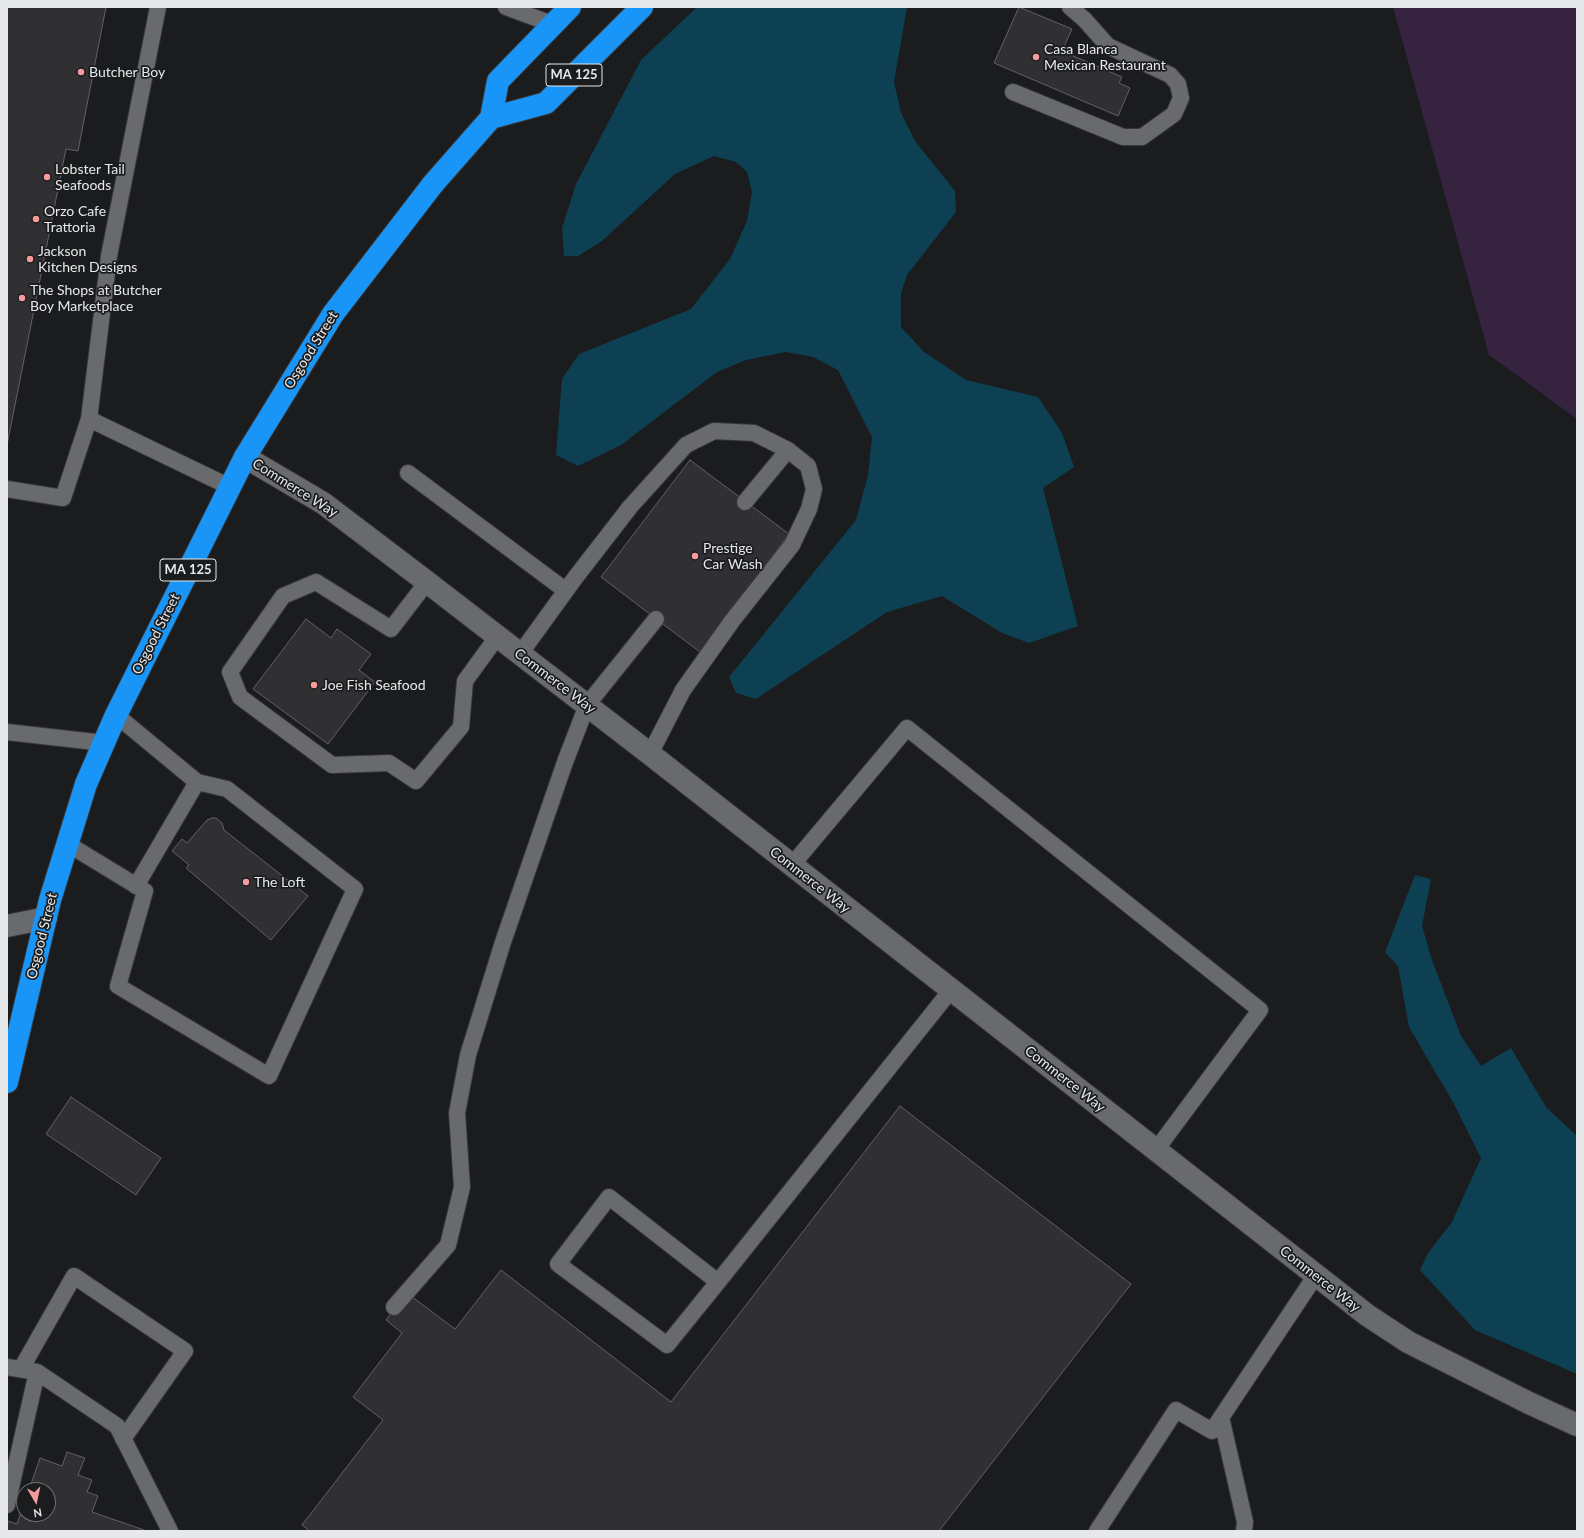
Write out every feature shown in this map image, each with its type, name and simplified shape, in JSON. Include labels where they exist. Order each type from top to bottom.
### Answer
[{"type":"highway","points":[[491,118],[498,82],[552,24],[570,7]]},
{"type":"highway","name":"MA 125","points":[[491,118],[546,103],[642,7]]},
{"type":"highway","name":"Osgood Street","points":[[7,1082],[46,918],[66,843],[86,784],[116,715],[245,457],[338,308],[432,184],[491,118]]},
{"type":"street","name":"Commerce Way","points":[[245,457],[323,503],[427,582],[650,754],[1367,1315],[1408,1342],[1529,1403],[1577,1425]]},
{"type":"street","points":[[7,926],[46,918]]},
{"type":"lane","points":[[7,489],[63,498],[89,419],[109,256],[158,7]]},
{"type":"lane","points":[[506,7],[552,24]]},
{"type":"lane","points":[[1013,92],[1124,137],[1142,137],[1174,114],[1181,98],[1178,84],[1170,75],[1108,46],[1085,20],[1070,7]]},
{"type":"lane","points":[[89,419],[230,487]]},
{"type":"lane","points":[[520,654],[566,590],[630,507],[686,445],[714,431],[754,433],[788,450],[808,466],[814,489],[809,509],[792,545],[732,621],[683,690],[650,754]]},
{"type":"lane","points":[[746,502],[788,450]]},
{"type":"lane","points":[[408,473],[566,590]]},
{"type":"lane","points":[[427,582],[392,629],[316,582],[283,596],[230,672],[240,697],[332,765],[390,763],[416,782],[461,727],[466,681],[497,637]]},
{"type":"lane","points":[[394,1307],[448,1246],[462,1187],[458,1113],[468,1054],[505,934],[565,762],[587,705],[656,619]]},
{"type":"lane","points":[[66,843],[145,891],[118,986],[269,1076],[355,889],[227,789],[197,782],[116,715]]},
{"type":"lane","points":[[792,865],[907,728],[1260,1010],[1156,1150]]},
{"type":"lane","points":[[7,732],[104,743]]},
{"type":"lane","points":[[136,886],[197,782]]},
{"type":"lane","points":[[718,1282],[609,1198],[558,1264],[667,1345],[718,1282],[951,990]]},
{"type":"lane","points":[[1097,1531],[1176,1410],[1212,1431],[1316,1275]]},
{"type":"lane","points":[[123,1439],[185,1351],[74,1276],[14,1368],[37,1372],[117,1426],[123,1439],[170,1531]]},
{"type":"lane","points":[[7,1505],[37,1372]]},
{"type":"lane","points":[[1221,1416],[1245,1522],[1244,1531]]},
{"type":"shaded area","points":[[1393,7],[1577,7],[1577,419],[1489,355]]},
{"type":"water","points":[[697,7],[907,7],[894,82],[901,113],[915,141],[955,191],[956,212],[907,275],[901,293],[901,327],[924,352],[966,380],[1038,397],[1062,433],[1074,467],[1043,488],[1078,626],[1029,643],[1002,633],[942,596],[887,612],[756,699],[736,693],[729,677],[856,520],[868,475],[872,437],[838,370],[813,357],[786,352],[746,360],[717,372],[621,445],[578,466],[556,455],[562,379],[579,354],[691,309],[730,259],[747,221],[752,192],[747,172],[736,162],[714,156],[675,174],[602,241],[578,256],[564,256],[562,228],[576,184],[641,60]]},
{"type":"water","points":[[1415,875],[1431,879],[1422,926],[1432,960],[1461,1036],[1481,1066],[1511,1048],[1546,1107],[1577,1136],[1577,1374],[1475,1330],[1420,1270],[1428,1253],[1452,1222],[1481,1158],[1454,1104],[1409,1027],[1398,966],[1385,952]]},
{"type":"building","name":"The Shops at Butcher Boy Marketplace","points":[[7,7],[106,7],[78,151],[66,149],[7,445]]},
{"type":"building","name":"Casa Blanca Mexican Restaurant","points":[[1019,7],[1072,29],[1062,51],[1122,77],[1119,83],[1130,88],[1118,116],[994,63]]},
{"type":"building","name":"Prestige Car Wash","points":[[690,460],[789,534],[700,652],[601,577]]},
{"type":"building","name":"Joe Fish Seafood","points":[[306,619],[331,638],[337,629],[371,654],[359,670],[375,682],[328,744],[253,689]]},
{"type":"building","name":"The Loft","points":[[216,818],[222,823],[224,830],[308,896],[271,940],[186,868],[189,865],[172,851],[182,839],[187,843],[207,820]]},
{"type":"building","points":[[71,1097],[161,1158],[136,1195],[46,1134]]},
{"type":"building","points":[[900,1106],[1131,1284],[939,1531],[310,1531],[302,1525],[383,1420],[353,1397],[402,1333],[386,1320],[407,1293],[455,1329],[501,1270],[671,1402]]},
{"type":"building","points":[[67,1452],[85,1458],[78,1475],[92,1480],[87,1492],[98,1496],[92,1512],[147,1531],[7,1531],[8,1521],[17,1524],[18,1522],[56,1522],[56,1482],[32,1482],[40,1458],[62,1466]]},
{"type":"place","name":"Casa Blanca Mexican Restaurant","points":[[1036,57]]},
{"type":"place","name":"Butcher Boy","points":[[81,72]]},
{"type":"place","name":"Lobster Tail Seafoods","points":[[47,177]]},
{"type":"place","name":"Orzo Cafe Trattoria","points":[[36,219]]},
{"type":"place","name":"Jackson Kitchen Designs","points":[[30,259]]},
{"type":"place","name":"The Shops at Butcher Boy Marketplace","points":[[22,298]]},
{"type":"place","name":"Prestige Car Wash","points":[[695,556]]},
{"type":"place","name":"Joe Fish Seafood","points":[[314,685]]},
{"type":"place","name":"The Loft","points":[[246,882]]}]
